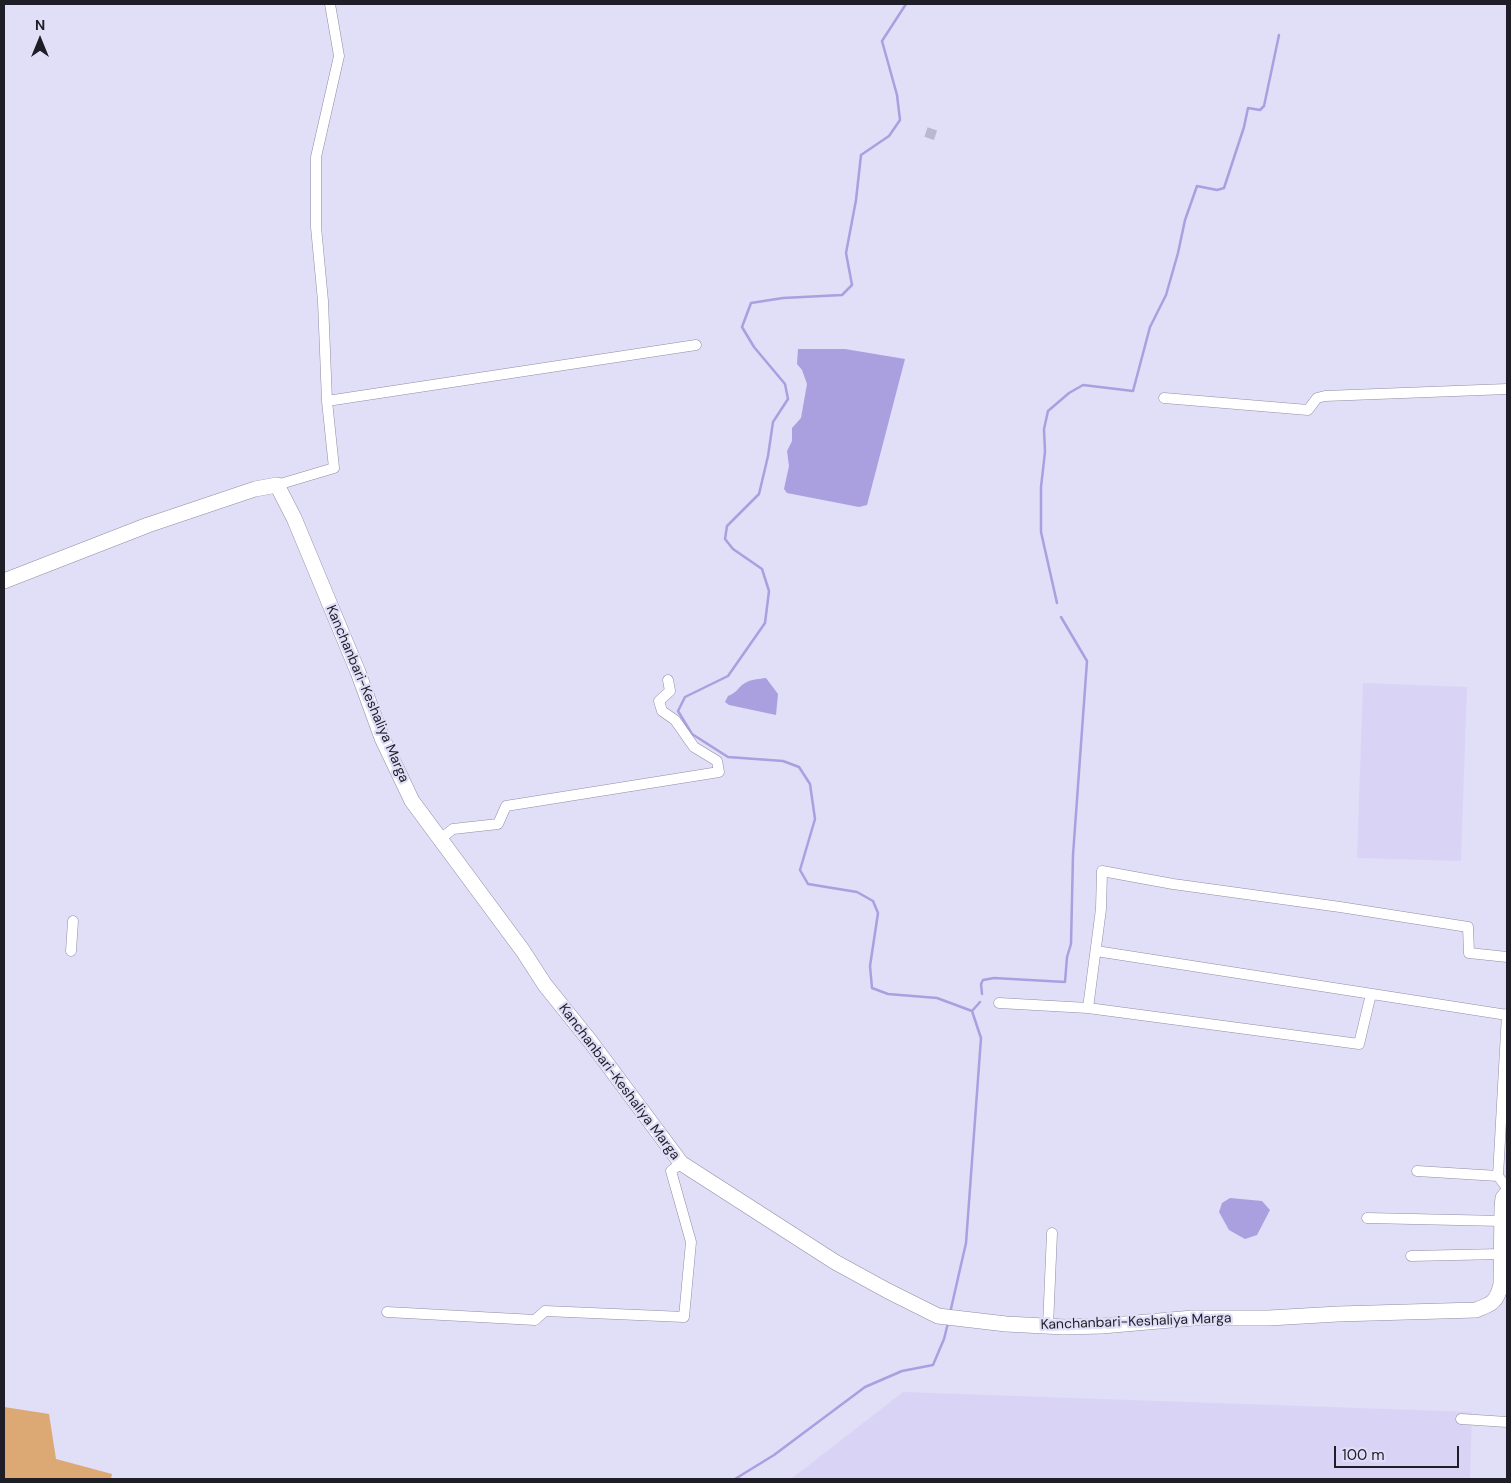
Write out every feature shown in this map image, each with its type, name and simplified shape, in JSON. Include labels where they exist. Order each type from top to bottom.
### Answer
[{"type":"street","points":[[4,581],[148,525],[255,489],[278,485],[334,468],[327,401],[323,301],[317,234],[316,158],[339,56],[330,4]]},
{"type":"street","points":[[327,401],[696,345]]},
{"type":"street","points":[[1164,398],[1308,410],[1316,398],[1325,396],[1507,389]]},
{"type":"street","name":"Kanchanbari-Keshaliya Marga","points":[[278,485],[351,655],[382,738],[412,801],[523,951],[544,986],[590,1041],[681,1163],[836,1262],[938,1316],[965,1320],[1048,1326],[1102,1326],[1192,1318],[1269,1318],[1476,1310],[1495,1301],[1499,1293],[1501,1284],[1502,1221],[1504,1198],[1507,1192]]},
{"type":"street","points":[[440,839],[454,829],[498,824],[506,806],[719,772],[717,761],[694,747],[674,720],[662,711],[659,701],[670,691],[668,680]]},
{"type":"street","points":[[1088,1008],[1102,909],[1102,870],[1173,884],[1340,907],[1468,928],[1469,954],[1507,958]]},
{"type":"street","points":[[72,950],[74,921]]},
{"type":"street","points":[[1096,951],[1507,1015],[1498,1176],[1507,1188]]},
{"type":"street","points":[[999,1003],[1088,1008],[1359,1044],[1372,994]]},
{"type":"street","points":[[387,1312],[535,1320],[545,1311],[684,1317],[691,1242],[671,1171],[681,1163]]},
{"type":"street","points":[[1417,1171],[1498,1176]]},
{"type":"street","points":[[1367,1218],[1502,1221]]},
{"type":"street","points":[[1048,1326],[1052,1233]]},
{"type":"street","points":[[1411,1256],[1502,1254]]},
{"type":"street","points":[[1461,1419],[1507,1422]]},
{"type":"shaded area","points":[[798,349],[845,349],[905,359],[867,505],[859,507],[787,493],[784,489],[789,466],[787,451],[792,441],[792,428],[801,418],[807,384],[802,370],[797,364]]},
{"type":"shaded area","points":[[766,678],[778,694],[776,715],[729,705],[725,702],[728,696],[745,683]]},
{"type":"shaded area","points":[[1363,683],[1467,687],[1461,861],[1357,858]]},
{"type":"shaded area","points":[[1230,1198],[1262,1201],[1270,1210],[1257,1235],[1245,1239],[1229,1230],[1219,1212],[1222,1203]]},
{"type":"shaded area","points":[[903,1392],[1472,1412],[1470,1479],[791,1479]]},
{"type":"shaded area","points":[[4,1407],[49,1414],[56,1459],[112,1474],[111,1479],[4,1479]]},
{"type":"waterway","points":[[906,4],[882,41],[897,95],[900,120],[889,136],[861,155],[856,200],[846,253],[852,285],[842,295],[783,298],[751,303],[742,327],[754,347],[785,384],[788,399],[773,422],[768,456],[759,494],[727,526],[725,539],[733,549],[762,569],[769,591],[765,623],[728,676],[685,697],[678,711],[692,734],[728,757],[783,761],[799,767],[810,784],[815,819],[800,870],[808,884],[857,892],[873,901],[878,913],[870,966],[872,988],[888,994],[937,998],[972,1011],[981,1038],[966,1243],[950,1313]]},
{"type":"waterway","points":[[1057,603],[1041,532],[1041,487],[1045,452],[1044,429],[1048,411],[1069,393],[1083,385],[1133,391],[1150,327],[1166,295],[1185,220],[1197,186],[1217,190],[1224,188],[1244,127],[1248,108],[1260,110],[1264,106],[1279,35]]},
{"type":"waterway","points":[[982,994],[981,984],[983,980],[994,978],[1065,982],[1067,957],[1071,944],[1073,855],[1087,661],[1061,617]]},
{"type":"waterway","points":[[972,1011],[980,1002]]},
{"type":"waterway","points":[[735,1479],[774,1455],[865,1387],[902,1371],[933,1365],[944,1339],[948,1323]]},
{"type":"tunnel","points":[[926,132],[938,136]]}]
